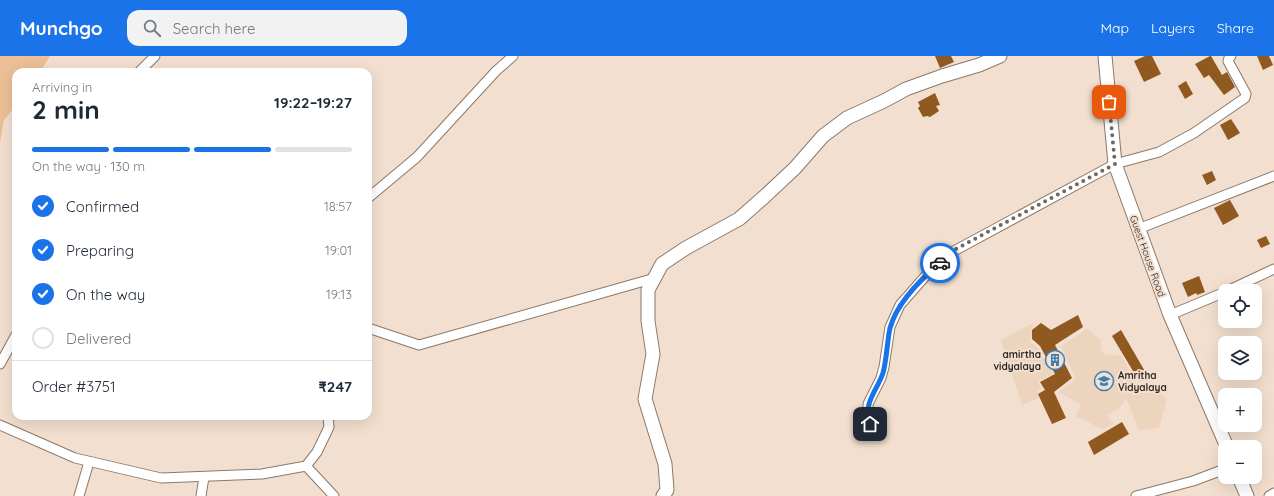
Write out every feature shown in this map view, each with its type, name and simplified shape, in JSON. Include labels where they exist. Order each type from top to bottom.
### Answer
[{"type":"main road","points":[[663,496],[667,490],[665,464],[645,399],[653,354],[648,321],[648,290],[662,264],[686,248],[739,219],[795,168],[823,136],[847,118],[906,89],[978,61],[1000,56]]},
{"type":"main road","name":"Guest House Road","points":[[1105,56],[1115,164],[1170,315],[1224,440]]},
{"type":"main road","points":[[1242,484],[1247,496]]},
{"type":"street","points":[[145,68],[155,56]]},
{"type":"street","points":[[372,193],[417,157],[491,76],[513,56]]},
{"type":"street","points":[[870,424],[868,417],[868,404],[881,378],[890,326],[900,305],[929,272],[954,250],[1115,164],[1159,152],[1194,133],[1245,98],[1246,94],[1228,59],[1231,56]]},
{"type":"street","points":[[1138,229],[1274,176]]},
{"type":"street","points":[[1243,284],[1274,269]]},
{"type":"street","points":[[372,329],[419,345],[655,278]]},
{"type":"street","points":[[1170,315],[1218,295]]},
{"type":"street","points":[[0,364],[12,342]]},
{"type":"street","points":[[0,425],[75,458],[161,478],[262,474],[306,466],[317,452],[329,427],[328,420]]},
{"type":"street","points":[[79,496],[89,462]]},
{"type":"street","points":[[306,466],[334,496]]},
{"type":"street","points":[[1136,496],[1193,481],[1218,472]]},
{"type":"street","points":[[201,496],[204,477]]},
{"type":"street","points":[[1269,496],[1274,494]]},
{"type":"shaded area","points":[[0,56],[50,56],[42,68],[12,68],[12,110],[4,120],[0,142]]},
{"type":"shaded area","points":[[1033,323],[1030,341],[1038,348],[1053,374],[1038,381],[1041,388],[1037,392],[1039,398],[1022,405],[1001,340]]},
{"type":"shaded area","name":"Amritha Vidyalaya","points":[[1087,329],[1101,340],[1100,349],[1104,354],[1122,356],[1136,384],[1145,383],[1167,399],[1159,428],[1139,430],[1126,398],[1120,408],[1107,415],[1114,424],[1102,429],[1076,416],[1081,405],[1059,392],[1076,379],[1061,346]]},
{"type":"building","points":[[935,56],[951,56],[954,62],[940,68]]},
{"type":"building","points":[[1145,56],[1152,56],[1161,74],[1144,82],[1134,61]]},
{"type":"building","points":[[1210,56],[1222,75],[1227,72],[1235,87],[1224,95],[1209,75],[1204,78],[1195,64]]},
{"type":"building","points":[[1257,56],[1269,56],[1273,65],[1263,70]]},
{"type":"building","points":[[1186,81],[1193,94],[1185,99],[1178,86]]},
{"type":"building","points":[[935,93],[940,105],[936,106],[939,111],[930,117],[923,117],[918,108],[920,106],[918,102]]},
{"type":"building","points":[[1231,119],[1240,133],[1228,140],[1220,125]]},
{"type":"building","points":[[1212,171],[1216,180],[1207,185],[1202,175]]},
{"type":"building","points":[[1230,200],[1239,216],[1223,225],[1214,208]]},
{"type":"building","points":[[1266,236],[1270,244],[1261,248],[1257,240]]},
{"type":"building","points":[[1199,276],[1205,292],[1197,295],[1196,293],[1188,297],[1182,283]]},
{"type":"building","name":"amirtha vidyalaya","points":[[1078,315],[1083,327],[1055,345],[1072,378],[1054,392],[1066,418],[1052,424],[1038,394],[1045,390],[1040,382],[1055,374],[1040,346],[1032,339],[1032,330],[1041,323],[1051,330]]},
{"type":"building","points":[[1121,330],[1150,380],[1139,381],[1112,336]]},
{"type":"building","points":[[1122,422],[1129,434],[1094,455],[1088,442]]},
{"type":"way so far","points":[[940,263],[954,250],[1071,189],[1115,164],[1109,102]]},
{"type":"place","name":"amirtha vidyalaya","points":[[1055,360]]},
{"type":"place","name":"Amritha Vidyalaya","points":[[1104,381]]},
{"type":"route","points":[[870,424],[867,410],[868,404],[881,378],[890,326],[900,305],[929,272],[940,263]]}]
